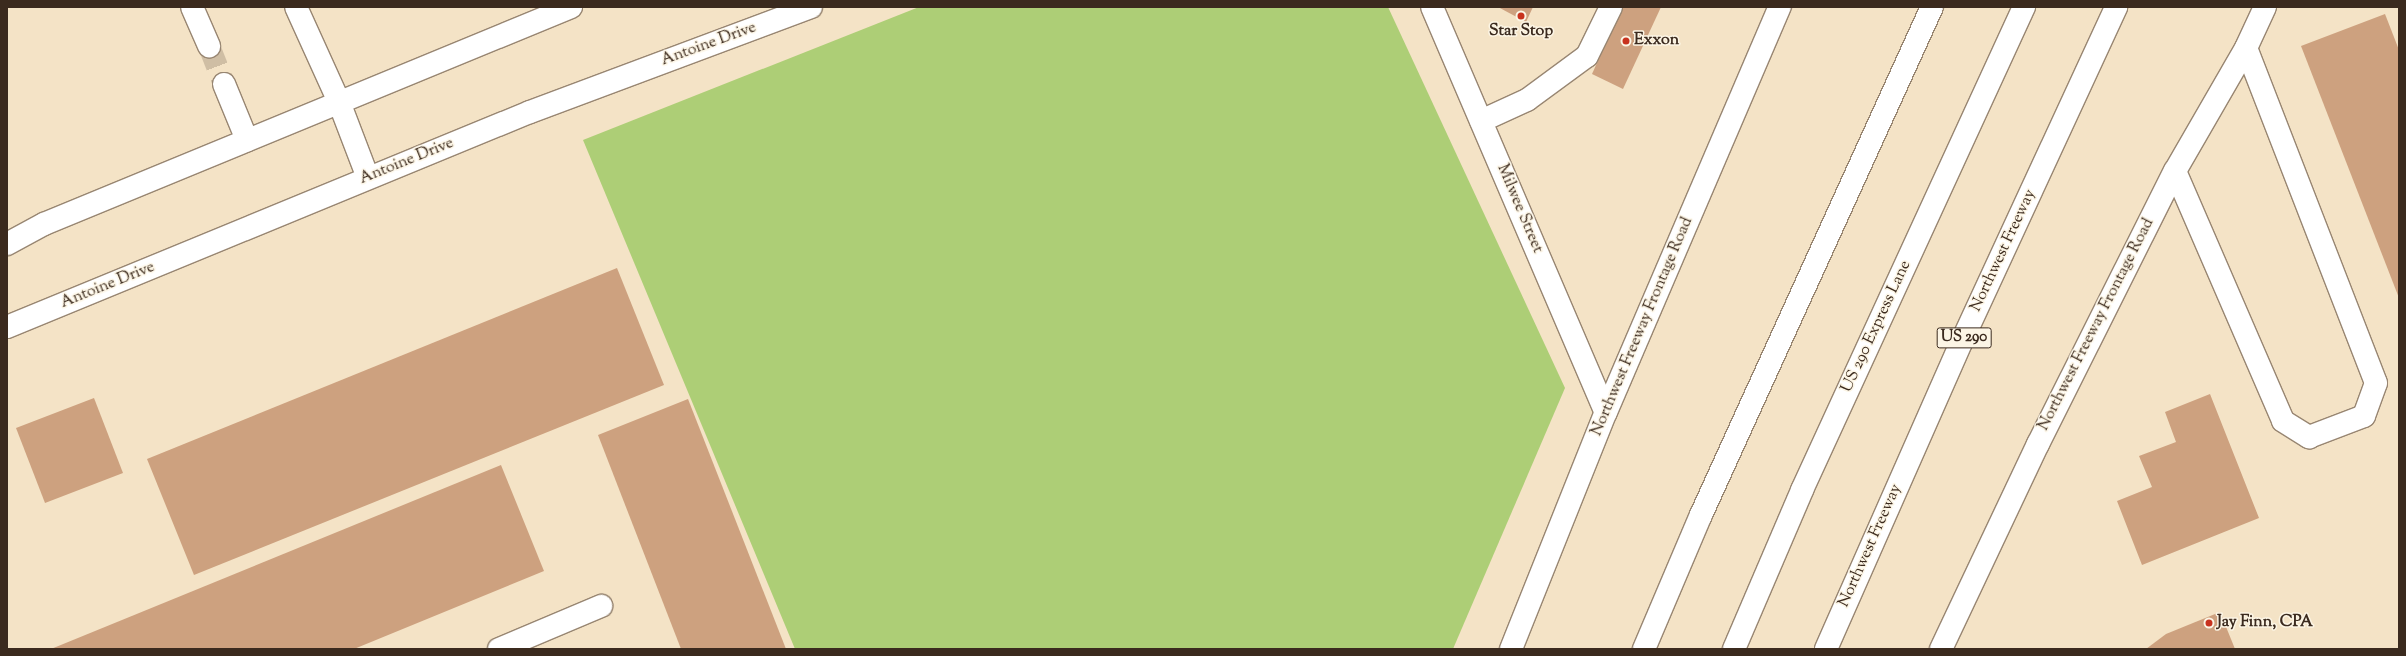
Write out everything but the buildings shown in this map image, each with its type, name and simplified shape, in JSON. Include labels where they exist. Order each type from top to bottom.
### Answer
[{"type":"main road","points":[[192,7],[209,46]]},
{"type":"main road","points":[[296,7],[339,102],[368,178]]},
{"type":"main road","points":[[7,244],[44,224],[571,7]]},
{"type":"main road","name":"Antoine Drive","points":[[7,327],[530,112],[783,12],[811,7]]},
{"type":"main road","name":"Milwee Street","points":[[1432,7],[1606,412]]},
{"type":"main road","points":[[1481,121],[1527,100],[1587,56],[1611,7]]},
{"type":"main road","name":"Northwest Freeway Frontage Road","points":[[1511,649],[1606,412],[1780,7]]},
{"type":"main road","points":[[1644,649],[1701,515],[1932,7]]},
{"type":"main road","name":"US 290 Express Lane","points":[[1734,649],[1802,490],[2024,7]]},
{"type":"main road","name":"Northwest Freeway","points":[[1826,649],[1961,343],[2116,7]]},
{"type":"main road","name":"Northwest Freeway Frontage Road","points":[[1941,649],[2038,444],[2175,171],[2246,48],[2265,7]]},
{"type":"main road","points":[[2175,171],[2283,421],[2309,437],[2364,416],[2376,383],[2246,48]]},
{"type":"main road","points":[[224,84],[247,140]]},
{"type":"main road","points":[[499,649],[601,606]]},
{"type":"green space","points":[[919,7],[1388,7],[1565,388],[1453,649],[795,649],[583,140]]},
{"type":"tunnel","points":[[209,46],[224,84]]},
{"type":"place","name":"Star Stop","points":[[1521,16]]},
{"type":"place","name":"Exxon","points":[[1626,41]]},
{"type":"place","name":"Jay Finn, CPA","points":[[2209,623]]}]
